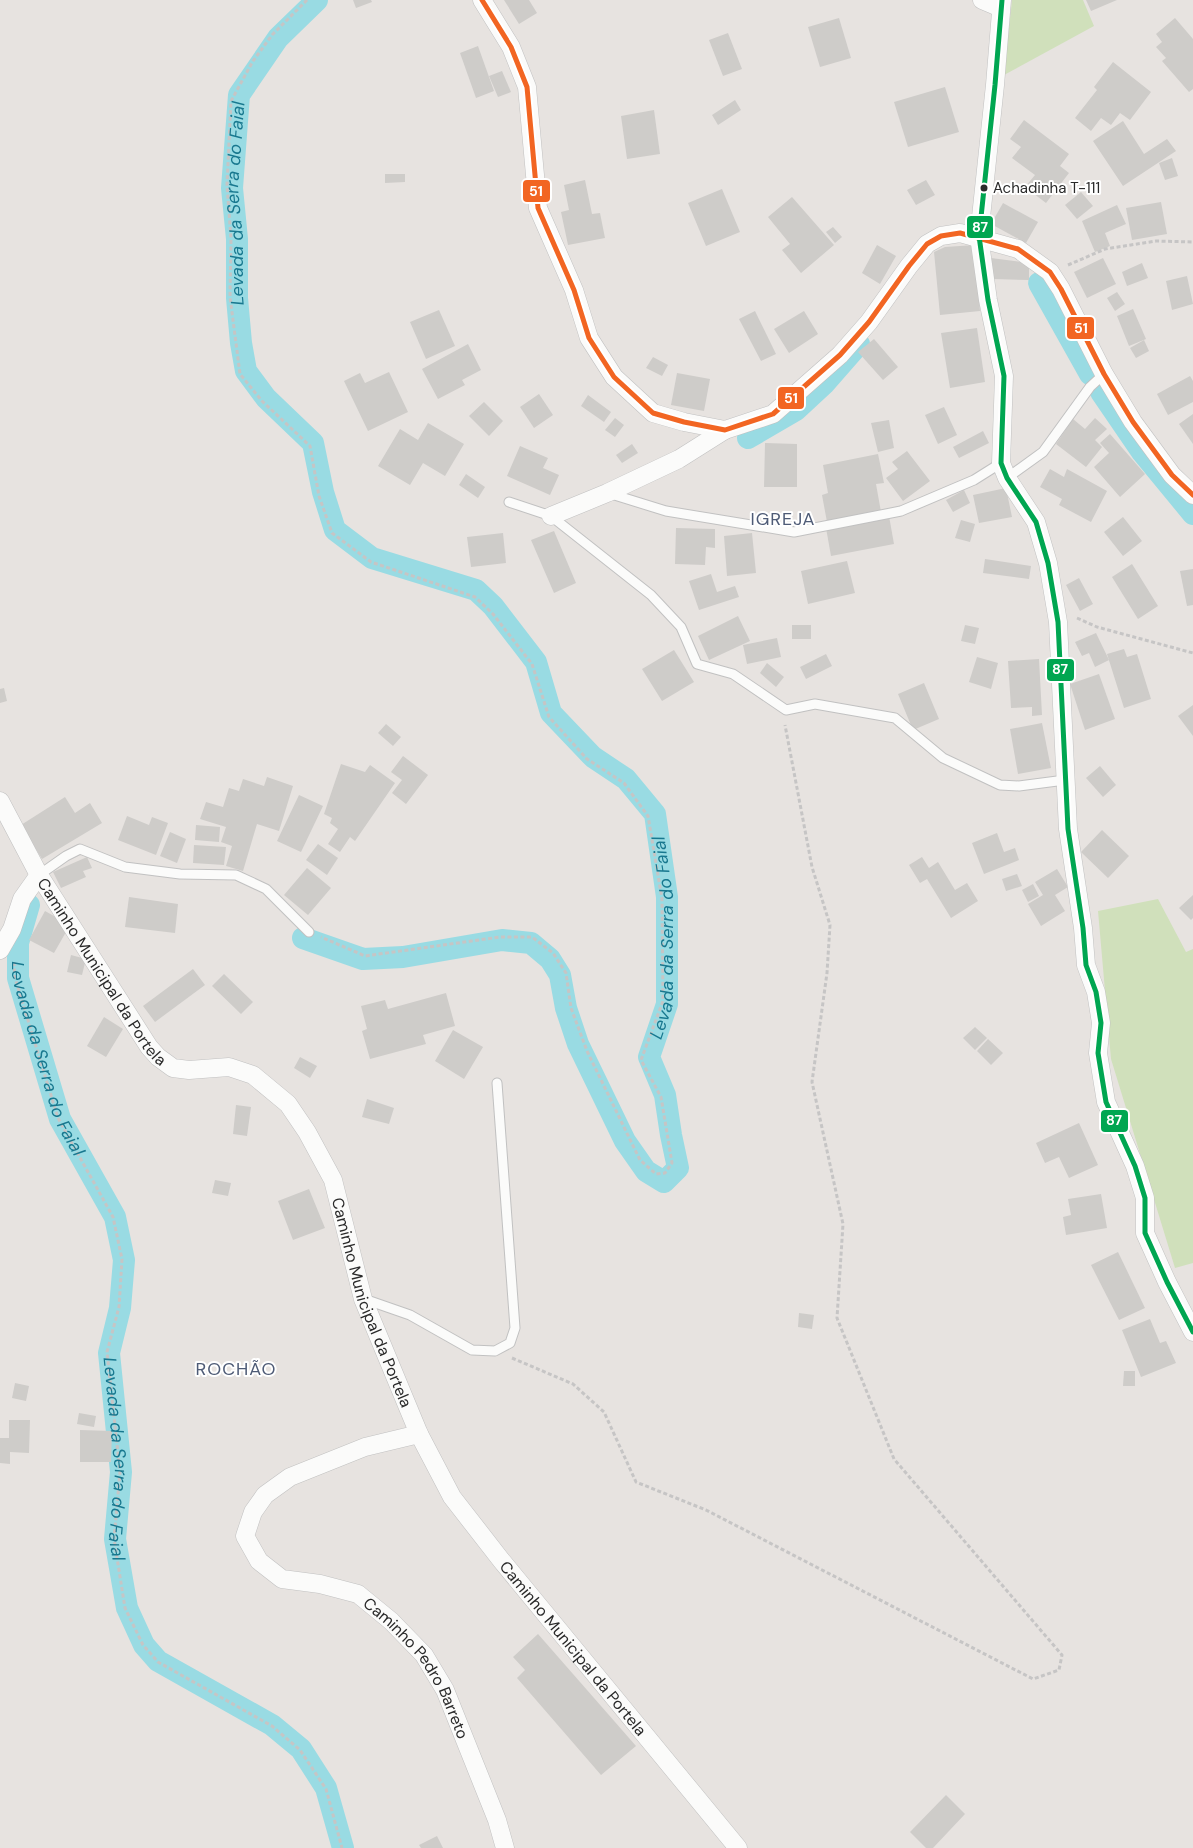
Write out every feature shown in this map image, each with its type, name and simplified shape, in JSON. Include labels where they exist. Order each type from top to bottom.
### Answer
[{"type":"street","points":[[482,0],[511,47],[527,87],[538,208],[574,290],[589,338],[614,377],[653,413],[684,422],[725,430]]},
{"type":"street","points":[[982,0],[1001,4],[996,85],[979,236],[988,300],[1004,376],[1004,470],[1036,522],[1048,563],[1058,622],[1068,829],[1083,928],[1086,965],[1096,992],[1101,1023],[1098,1053],[1106,1102],[1135,1166],[1145,1198],[1145,1233],[1167,1282],[1193,1332]]},
{"type":"street","points":[[551,516],[607,493],[679,459],[725,430],[773,414],[840,355],[869,322],[927,244],[941,236],[960,233],[979,236],[1018,248],[1050,272],[1061,289],[1104,374],[1133,422],[1172,475],[1193,495]]},
{"type":"street","name":"Caminho Municipal da Portela","points":[[0,801],[39,875],[149,1047],[158,1057],[173,1068],[189,1070],[229,1067],[253,1075],[288,1104],[307,1132],[333,1180],[363,1299],[419,1434],[452,1497],[738,1848]]},
{"type":"street","points":[[0,950],[12,929],[22,899],[39,875]]},
{"type":"street","name":"Caminho Pedro Barreto","points":[[419,1434],[364,1447],[290,1477],[265,1495],[252,1512],[246,1536],[259,1561],[282,1579],[320,1584],[358,1594],[391,1621],[424,1655],[445,1690],[497,1820],[505,1848]]},
{"type":"lane","points":[[607,493],[666,511],[794,532],[901,511],[974,480],[1004,470],[1043,452],[1090,387],[1104,374]]},
{"type":"lane","points":[[509,502],[551,516],[651,595],[681,627],[697,664],[734,674],[786,710],[815,704],[895,718],[943,758],[1000,785],[1019,786],[1065,780]]},
{"type":"lane","points":[[39,875],[66,856],[80,849],[125,866],[180,874],[236,875],[266,889],[309,932]]},
{"type":"lane","points":[[363,1299],[410,1315],[472,1350],[496,1351],[510,1343],[515,1328],[497,1083]]},
{"type":"path","points":[[307,0],[272,35],[253,62],[232,100],[228,185],[231,239],[230,297],[240,374],[262,401],[310,446],[319,496],[332,533],[371,562],[475,597],[493,614],[532,664],[549,717],[587,759],[624,783],[648,816],[662,899],[663,1001],[641,1060],[661,1097],[672,1163],[665,1173],[656,1174],[640,1160],[587,1051],[571,1008],[566,973],[553,953],[532,937],[500,937],[365,956],[309,932]]},
{"type":"path","points":[[1050,272],[1105,249],[1156,241],[1193,242]]},
{"type":"path","points":[[1058,622],[1073,616],[1098,627],[1193,653]]},
{"type":"path","points":[[496,1351],[531,1368],[573,1384],[604,1412],[636,1482],[706,1510],[1033,1678],[1058,1670],[1062,1655],[894,1459],[837,1318],[843,1224],[812,1082],[827,973],[830,925],[812,867],[785,728],[786,710]]},
{"type":"path","points":[[12,929],[15,978],[58,1118],[113,1217],[122,1259],[119,1307],[108,1352],[120,1472],[114,1539],[125,1608],[143,1645],[158,1662],[272,1726],[300,1750],[326,1789],[342,1848]]},
{"type":"green space","points":[[1012,0],[1083,0],[1094,26],[1004,75]]},
{"type":"green space","points":[[1158,899],[1186,952],[1193,949],[1193,1263],[1175,1268],[1111,1059],[1098,911]]},
{"type":"building","points":[[353,0],[371,0],[372,2],[356,8]]},
{"type":"building","points":[[504,0],[529,0],[537,13],[519,24]]},
{"type":"building","points":[[1086,0],[1117,0],[1091,11]]},
{"type":"building","points":[[839,18],[851,58],[820,67],[808,27]]},
{"type":"building","points":[[1175,18],[1193,39],[1193,89],[1189,92],[1162,61],[1166,58],[1156,47],[1162,42],[1156,34]]},
{"type":"building","points":[[728,33],[742,69],[723,76],[709,40]]},
{"type":"building","points":[[478,46],[494,91],[476,98],[460,53]]},
{"type":"building","points":[[1113,62],[1151,92],[1130,120],[1120,113],[1111,125],[1101,118],[1091,131],[1075,118],[1097,90],[1094,87]]},
{"type":"building","points":[[502,71],[511,92],[498,97],[489,76]]},
{"type":"building","points":[[945,87],[959,132],[908,147],[894,102]]},
{"type":"building","points":[[735,100],[741,110],[718,125],[712,115]]},
{"type":"building","points":[[654,110],[660,154],[627,159],[621,116]]},
{"type":"building","points":[[1024,120],[1069,154],[1060,166],[1069,173],[1046,203],[1025,187],[1035,175],[1012,158],[1021,147],[1010,139]]},
{"type":"building","points":[[1123,121],[1144,154],[1167,139],[1176,151],[1123,186],[1093,141]]},
{"type":"building","points":[[1172,158],[1178,176],[1165,180],[1159,163]]},
{"type":"building","points":[[385,174],[405,174],[405,182],[385,183]]},
{"type":"building","points":[[585,180],[592,214],[600,213],[605,238],[568,245],[561,212],[569,210],[564,185]]},
{"type":"building","points":[[926,180],[935,195],[916,205],[907,190]]},
{"type":"building","points":[[722,189],[740,232],[706,246],[688,203]]},
{"type":"building","points":[[1081,192],[1093,206],[1077,219],[1065,205]]},
{"type":"building","points":[[792,197],[834,245],[801,273],[782,250],[790,244],[768,217]]},
{"type":"building","points":[[1161,202],[1167,234],[1132,240],[1126,208]]},
{"type":"building","points":[[1003,203],[1038,222],[1026,243],[991,224]]},
{"type":"building","points":[[1117,205],[1126,224],[1105,233],[1110,246],[1095,252],[1082,221]]},
{"type":"building","points":[[833,227],[842,237],[835,243],[826,232]]},
{"type":"building","points":[[877,245],[896,256],[880,284],[862,273]]},
{"type":"building","points":[[975,245],[980,311],[940,315],[934,252],[945,247]]},
{"type":"building","points":[[991,258],[1029,263],[1029,280],[993,279]]},
{"type":"building","points":[[1103,258],[1116,284],[1087,298],[1074,272]]},
{"type":"building","points":[[1142,263],[1148,278],[1127,286],[1122,272]]},
{"type":"building","points":[[1187,276],[1193,304],[1172,310],[1166,281]]},
{"type":"building","points":[[1117,292],[1125,304],[1115,311],[1107,298]]},
{"type":"building","points":[[1133,309],[1146,339],[1129,346],[1117,316]]},
{"type":"building","points":[[439,310],[455,346],[426,359],[410,322]]},
{"type":"building","points":[[755,311],[776,354],[761,361],[739,319]]},
{"type":"building","points":[[804,311],[818,334],[789,353],[774,329]]},
{"type":"building","points":[[977,328],[985,382],[950,388],[941,333]]},
{"type":"building","points":[[874,339],[898,367],[883,380],[858,352]]},
{"type":"building","points":[[1144,340],[1149,351],[1136,358],[1130,348]]},
{"type":"building","points":[[468,344],[481,370],[462,380],[465,385],[438,399],[422,369]]},
{"type":"building","points":[[653,357],[668,365],[662,376],[646,368]]},
{"type":"building","points":[[389,372],[408,412],[368,431],[344,381],[360,373],[365,383]]},
{"type":"building","points":[[677,373],[710,379],[704,411],[671,405]]},
{"type":"building","points":[[1190,376],[1193,381],[1193,402],[1168,415],[1157,394]]},
{"type":"building","points":[[539,394],[553,415],[534,428],[520,407]]},
{"type":"building","points":[[588,395],[611,412],[604,422],[581,406]]},
{"type":"building","points":[[484,402],[503,421],[489,436],[469,416]]},
{"type":"building","points":[[944,407],[957,435],[938,444],[925,415]]},
{"type":"building","points":[[1193,414],[1193,444],[1179,424]]},
{"type":"building","points":[[615,418],[624,425],[615,437],[605,430]]},
{"type":"building","points":[[1095,418],[1107,429],[1095,440],[1102,447],[1086,467],[1056,444],[1073,419],[1085,429]]},
{"type":"building","points":[[889,420],[894,448],[878,452],[871,423]]},
{"type":"building","points":[[428,423],[464,444],[445,476],[423,463],[410,485],[378,466],[400,429],[418,440]]},
{"type":"building","points":[[983,431],[989,443],[959,458],[953,447]]},
{"type":"building","points":[[1110,434],[1145,474],[1120,497],[1094,467],[1109,453],[1100,443]]},
{"type":"building","points":[[765,443],[797,444],[797,487],[764,487]]},
{"type":"building","points":[[632,444],[638,453],[622,463],[616,455]]},
{"type":"building","points":[[520,446],[548,458],[543,468],[559,475],[550,495],[507,476]]},
{"type":"building","points":[[907,451],[930,481],[903,501],[886,478],[898,469],[892,462]]},
{"type":"building","points":[[878,454],[884,483],[876,484],[881,512],[827,522],[822,495],[828,493],[823,465]]},
{"type":"building","points":[[1050,469],[1064,477],[1067,469],[1107,491],[1091,522],[1059,505],[1062,499],[1040,487]]},
{"type":"building","points":[[466,474],[485,487],[478,498],[459,485]]},
{"type":"building","points":[[1006,488],[1012,517],[979,523],[973,495]]},
{"type":"building","points":[[964,490],[970,503],[953,512],[946,500]]},
{"type":"building","points":[[889,516],[894,544],[831,556],[826,528]]},
{"type":"building","points":[[1123,517],[1142,541],[1123,556],[1104,532]]},
{"type":"building","points":[[961,520],[975,524],[970,542],[955,538]]},
{"type":"building","points":[[676,528],[715,529],[715,548],[706,547],[705,565],[675,564]]},
{"type":"building","points":[[554,531],[576,583],[554,593],[531,540]]},
{"type":"building","points":[[503,533],[506,563],[471,567],[467,537]]},
{"type":"building","points":[[752,533],[756,573],[727,576],[724,536]]},
{"type":"building","points":[[985,559],[1031,566],[1029,579],[983,573]]},
{"type":"building","points":[[847,561],[855,593],[808,604],[801,571]]},
{"type":"building","points":[[1132,564],[1158,606],[1138,619],[1112,577]]},
{"type":"building","points":[[1193,569],[1193,605],[1187,606],[1180,571]]},
{"type":"building","points":[[711,574],[717,592],[735,586],[739,597],[699,610],[689,581]]},
{"type":"building","points":[[1079,578],[1093,604],[1080,611],[1066,585]]},
{"type":"building","points":[[738,616],[750,641],[709,660],[698,636]]},
{"type":"building","points":[[792,625],[811,625],[811,639],[792,639]]},
{"type":"building","points":[[965,625],[979,628],[975,644],[961,641]]},
{"type":"building","points":[[1096,633],[1109,660],[1095,667],[1089,653],[1082,656],[1075,642]]},
{"type":"building","points":[[777,638],[781,657],[747,664],[743,645]]},
{"type":"building","points":[[1124,649],[1127,657],[1137,654],[1151,699],[1124,708],[1107,654]]},
{"type":"building","points":[[674,650],[694,682],[662,701],[642,669]]},
{"type":"building","points":[[826,654],[832,666],[806,679],[800,667]]},
{"type":"building","points":[[977,657],[998,663],[991,689],[969,682]]},
{"type":"building","points":[[1039,659],[1042,715],[1032,716],[1032,707],[1011,708],[1008,661]]},
{"type":"building","points":[[767,663],[784,677],[776,687],[760,673]]},
{"type":"building","points":[[1099,674],[1115,719],[1085,730],[1070,684]]},
{"type":"building","points":[[924,683],[939,719],[913,730],[898,694]]},
{"type":"building","points":[[4,688],[7,701],[0,703],[0,689]]},
{"type":"building","points":[[1193,705],[1193,736],[1178,716]]},
{"type":"building","points":[[1042,723],[1051,768],[1018,774],[1010,729]]},
{"type":"building","points":[[386,724],[401,737],[393,746],[378,733]]},
{"type":"building","points":[[403,756],[428,775],[406,804],[392,793],[402,780],[391,772]]},
{"type":"building","points":[[341,764],[365,772],[370,765],[395,783],[355,841],[350,837],[340,852],[328,844],[338,829],[330,823],[332,818],[324,814]]},
{"type":"building","points":[[1100,766],[1116,785],[1103,797],[1086,778]]},
{"type":"building","points":[[267,777],[293,786],[279,831],[257,824],[243,871],[226,866],[232,846],[221,842],[226,827],[200,819],[206,802],[223,807],[229,788],[239,791],[243,779],[264,786]]},
{"type":"building","points":[[299,795],[323,806],[301,852],[277,841]]},
{"type":"building","points":[[65,797],[75,813],[90,803],[102,823],[42,859],[21,825]]},
{"type":"building","points":[[127,816],[149,825],[152,817],[168,823],[156,855],[118,840]]},
{"type":"building","points":[[196,825],[220,827],[219,842],[195,840]]},
{"type":"building","points":[[1102,830],[1129,856],[1108,878],[1081,852]]},
{"type":"building","points":[[170,832],[186,839],[177,863],[160,856]]},
{"type":"building","points":[[997,833],[1004,852],[1015,848],[1019,860],[984,874],[972,843]]},
{"type":"building","points":[[318,844],[338,858],[327,875],[306,860]]},
{"type":"building","points":[[194,845],[226,847],[224,865],[193,863]]},
{"type":"building","points":[[87,857],[92,868],[83,871],[86,877],[61,888],[53,872]]},
{"type":"building","points":[[922,857],[929,868],[938,862],[955,890],[967,883],[978,901],[951,918],[927,879],[920,883],[909,865]]},
{"type":"building","points":[[307,868],[331,888],[308,915],[284,895]]},
{"type":"building","points":[[1057,869],[1068,887],[1055,895],[1065,911],[1041,926],[1028,904],[1043,895],[1035,882]]},
{"type":"building","points":[[1017,874],[1022,886],[1006,891],[1002,879]]},
{"type":"building","points":[[1033,884],[1039,896],[1028,902],[1022,890]]},
{"type":"building","points":[[1193,895],[1193,918],[1191,920],[1179,908]]},
{"type":"building","points":[[129,897],[178,904],[175,933],[125,927]]},
{"type":"building","points":[[45,911],[70,925],[54,953],[29,940]]},
{"type":"building","points":[[71,955],[86,959],[82,975],[67,972]]},
{"type":"building","points":[[193,969],[205,985],[155,1022],[143,1006]]},
{"type":"building","points":[[224,974],[253,1002],[241,1014],[212,986]]},
{"type":"building","points":[[446,993],[455,1026],[423,1035],[426,1044],[370,1059],[362,1031],[367,1029],[361,1006],[385,1000],[388,1009]]},
{"type":"building","points":[[104,1017],[123,1029],[106,1057],[87,1046]]},
{"type":"building","points":[[975,1027],[987,1038],[975,1050],[963,1038]]},
{"type":"building","points":[[453,1030],[483,1047],[464,1079],[435,1061]]},
{"type":"building","points":[[988,1039],[1003,1053],[991,1065],[977,1051]]},
{"type":"building","points":[[300,1057],[317,1066],[310,1078],[294,1068]]},
{"type":"building","points":[[367,1099],[394,1108],[389,1124],[362,1117]]},
{"type":"building","points":[[236,1105],[251,1107],[247,1136],[233,1134]]},
{"type":"building","points":[[1079,1123],[1098,1165],[1069,1178],[1059,1157],[1045,1163],[1036,1143]]},
{"type":"building","points":[[215,1180],[231,1183],[228,1196],[212,1193]]},
{"type":"building","points":[[309,1189],[325,1228],[293,1240],[278,1201]]},
{"type":"building","points":[[1101,1194],[1107,1228],[1066,1235],[1063,1217],[1071,1215],[1068,1199]]},
{"type":"building","points":[[1118,1252],[1145,1308],[1119,1320],[1091,1265]]},
{"type":"building","points":[[799,1313],[814,1315],[812,1329],[798,1327]]},
{"type":"building","points":[[1150,1319],[1160,1343],[1166,1341],[1176,1363],[1141,1377],[1122,1330]]},
{"type":"building","points":[[1124,1371],[1135,1371],[1135,1386],[1123,1386]]},
{"type":"building","points":[[15,1383],[29,1386],[26,1401],[12,1398]]},
{"type":"building","points":[[79,1413],[96,1416],[94,1427],[77,1424]]},
{"type":"building","points":[[9,1420],[30,1420],[29,1453],[10,1452],[10,1464],[0,1463],[0,1438],[9,1438]]},
{"type":"building","points":[[80,1430],[112,1431],[111,1462],[80,1462]]},
{"type":"building","points":[[538,1634],[636,1746],[601,1775],[517,1678],[525,1670],[513,1657]]},
{"type":"building","points":[[946,1795],[965,1814],[933,1848],[926,1848],[910,1832]]},
{"type":"building","points":[[437,1836],[443,1848],[421,1848],[419,1845]]},
{"type":"waterway","name":"Levada da Serra do Faial","points":[[303,938],[363,959],[403,957],[502,940],[531,943],[550,959],[560,975],[566,1008],[578,1044],[625,1141],[646,1171],[664,1182],[678,1168],[665,1095],[649,1057],[667,1004],[667,897],[655,814],[626,779],[593,757],[551,713],[536,662],[493,606],[476,590],[372,558],[335,530],[323,492],[313,443],[266,398],[246,371],[241,343],[237,298],[237,239],[232,188],[239,95],[278,38],[317,0]]},
{"type":"waterway","name":"Levada da Serra do Faial","points":[[1039,283],[1090,374]]},
{"type":"waterway","name":"Levada da Serra do Faial","points":[[748,438],[796,410],[824,384],[859,344]]},
{"type":"waterway","name":"Levada da Serra do Faial","points":[[1101,392],[1142,452],[1193,514]]},
{"type":"waterway","name":"Levada da Serra do Faial","points":[[29,905],[18,943],[18,978],[60,1119],[115,1217],[124,1260],[120,1308],[109,1353],[121,1472],[115,1539],[127,1608],[144,1645],[158,1661],[272,1725],[301,1749],[326,1788],[343,1848]]},
{"type":"transit line","name":"51","points":[[482,0],[511,47],[527,87],[538,208],[574,290],[589,338],[614,377],[653,413],[684,422],[725,430],[773,414],[840,355],[869,322],[927,244],[941,236],[960,233],[1018,249],[1050,272],[1061,289],[1104,374],[1133,422],[1172,475],[1193,495]]},
{"type":"transit line","name":"87","points":[[1002,0],[979,236],[988,300],[1004,376],[1001,463],[1007,478],[1036,522],[1048,563],[1058,622],[1068,829],[1083,928],[1086,965],[1096,992],[1101,1023],[1098,1053],[1106,1102],[1135,1166],[1145,1198],[1145,1233],[1167,1282],[1193,1332]]},
{"type":"place","name":"Achadinha T-111","points":[[984,188]]},
{"type":"district","name":"IGREJA","points":[[783,519]]},
{"type":"district","name":"ROCHÃO","points":[[236,1369]]}]
